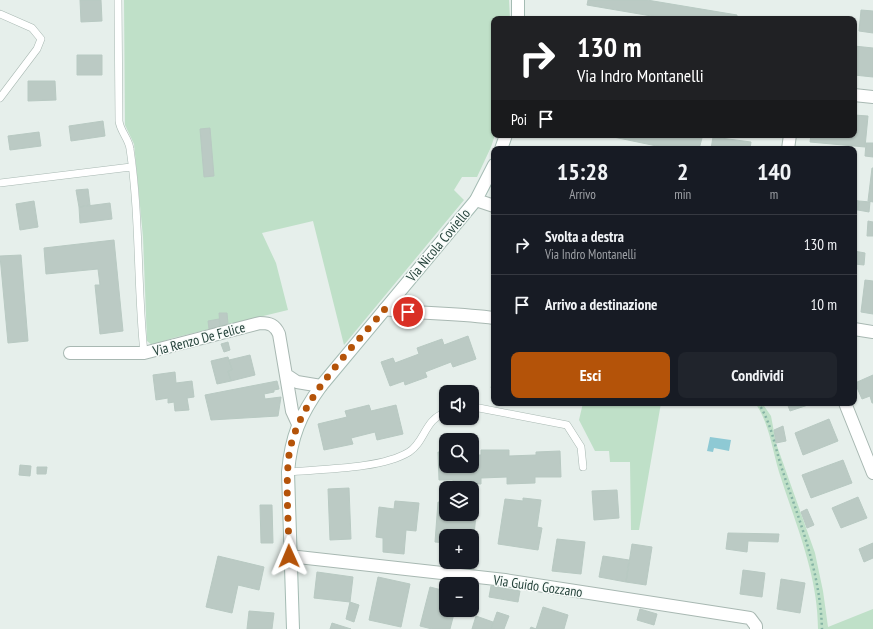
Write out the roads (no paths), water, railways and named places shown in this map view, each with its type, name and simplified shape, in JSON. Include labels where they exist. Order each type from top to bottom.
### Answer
[{"type":"street","points":[[518,0],[518,16]]},
{"type":"street","points":[[857,95],[873,97]]},
{"type":"street","name":"Via Nicola Coviello","points":[[293,629],[289,556],[288,472],[290,455],[298,424],[309,402],[321,386],[476,200],[491,171]]},
{"type":"street","points":[[476,200],[491,205]]},
{"type":"street","points":[[385,309],[408,312],[458,313],[491,318]]},
{"type":"street","name":"Via Renzo De Felice","points":[[70,353],[144,353],[260,323],[269,323],[276,327],[279,334],[288,376]]},
{"type":"street","points":[[857,330],[873,332]]},
{"type":"street","points":[[288,376],[297,382],[321,386]]},
{"type":"street","points":[[288,376],[292,411],[298,424]]},
{"type":"street","points":[[846,406],[873,474]]},
{"type":"street","name":"Via Guido Gozzano","points":[[289,556],[505,580],[750,618],[756,626],[756,629]]},
{"type":"lane","points":[[118,0],[119,121],[121,130],[130,147],[144,353]]},
{"type":"lane","points":[[0,14],[32,28],[41,40],[38,49],[0,98]]},
{"type":"lane","points":[[0,183],[132,166]]},
{"type":"lane","points":[[479,408],[567,425],[581,447],[583,466]]},
{"type":"lane","points":[[288,472],[384,463],[411,450],[418,443],[432,421],[439,417]]},
{"type":"water","points":[[710,437],[731,440],[729,451],[714,448],[713,452],[707,451]]}]
